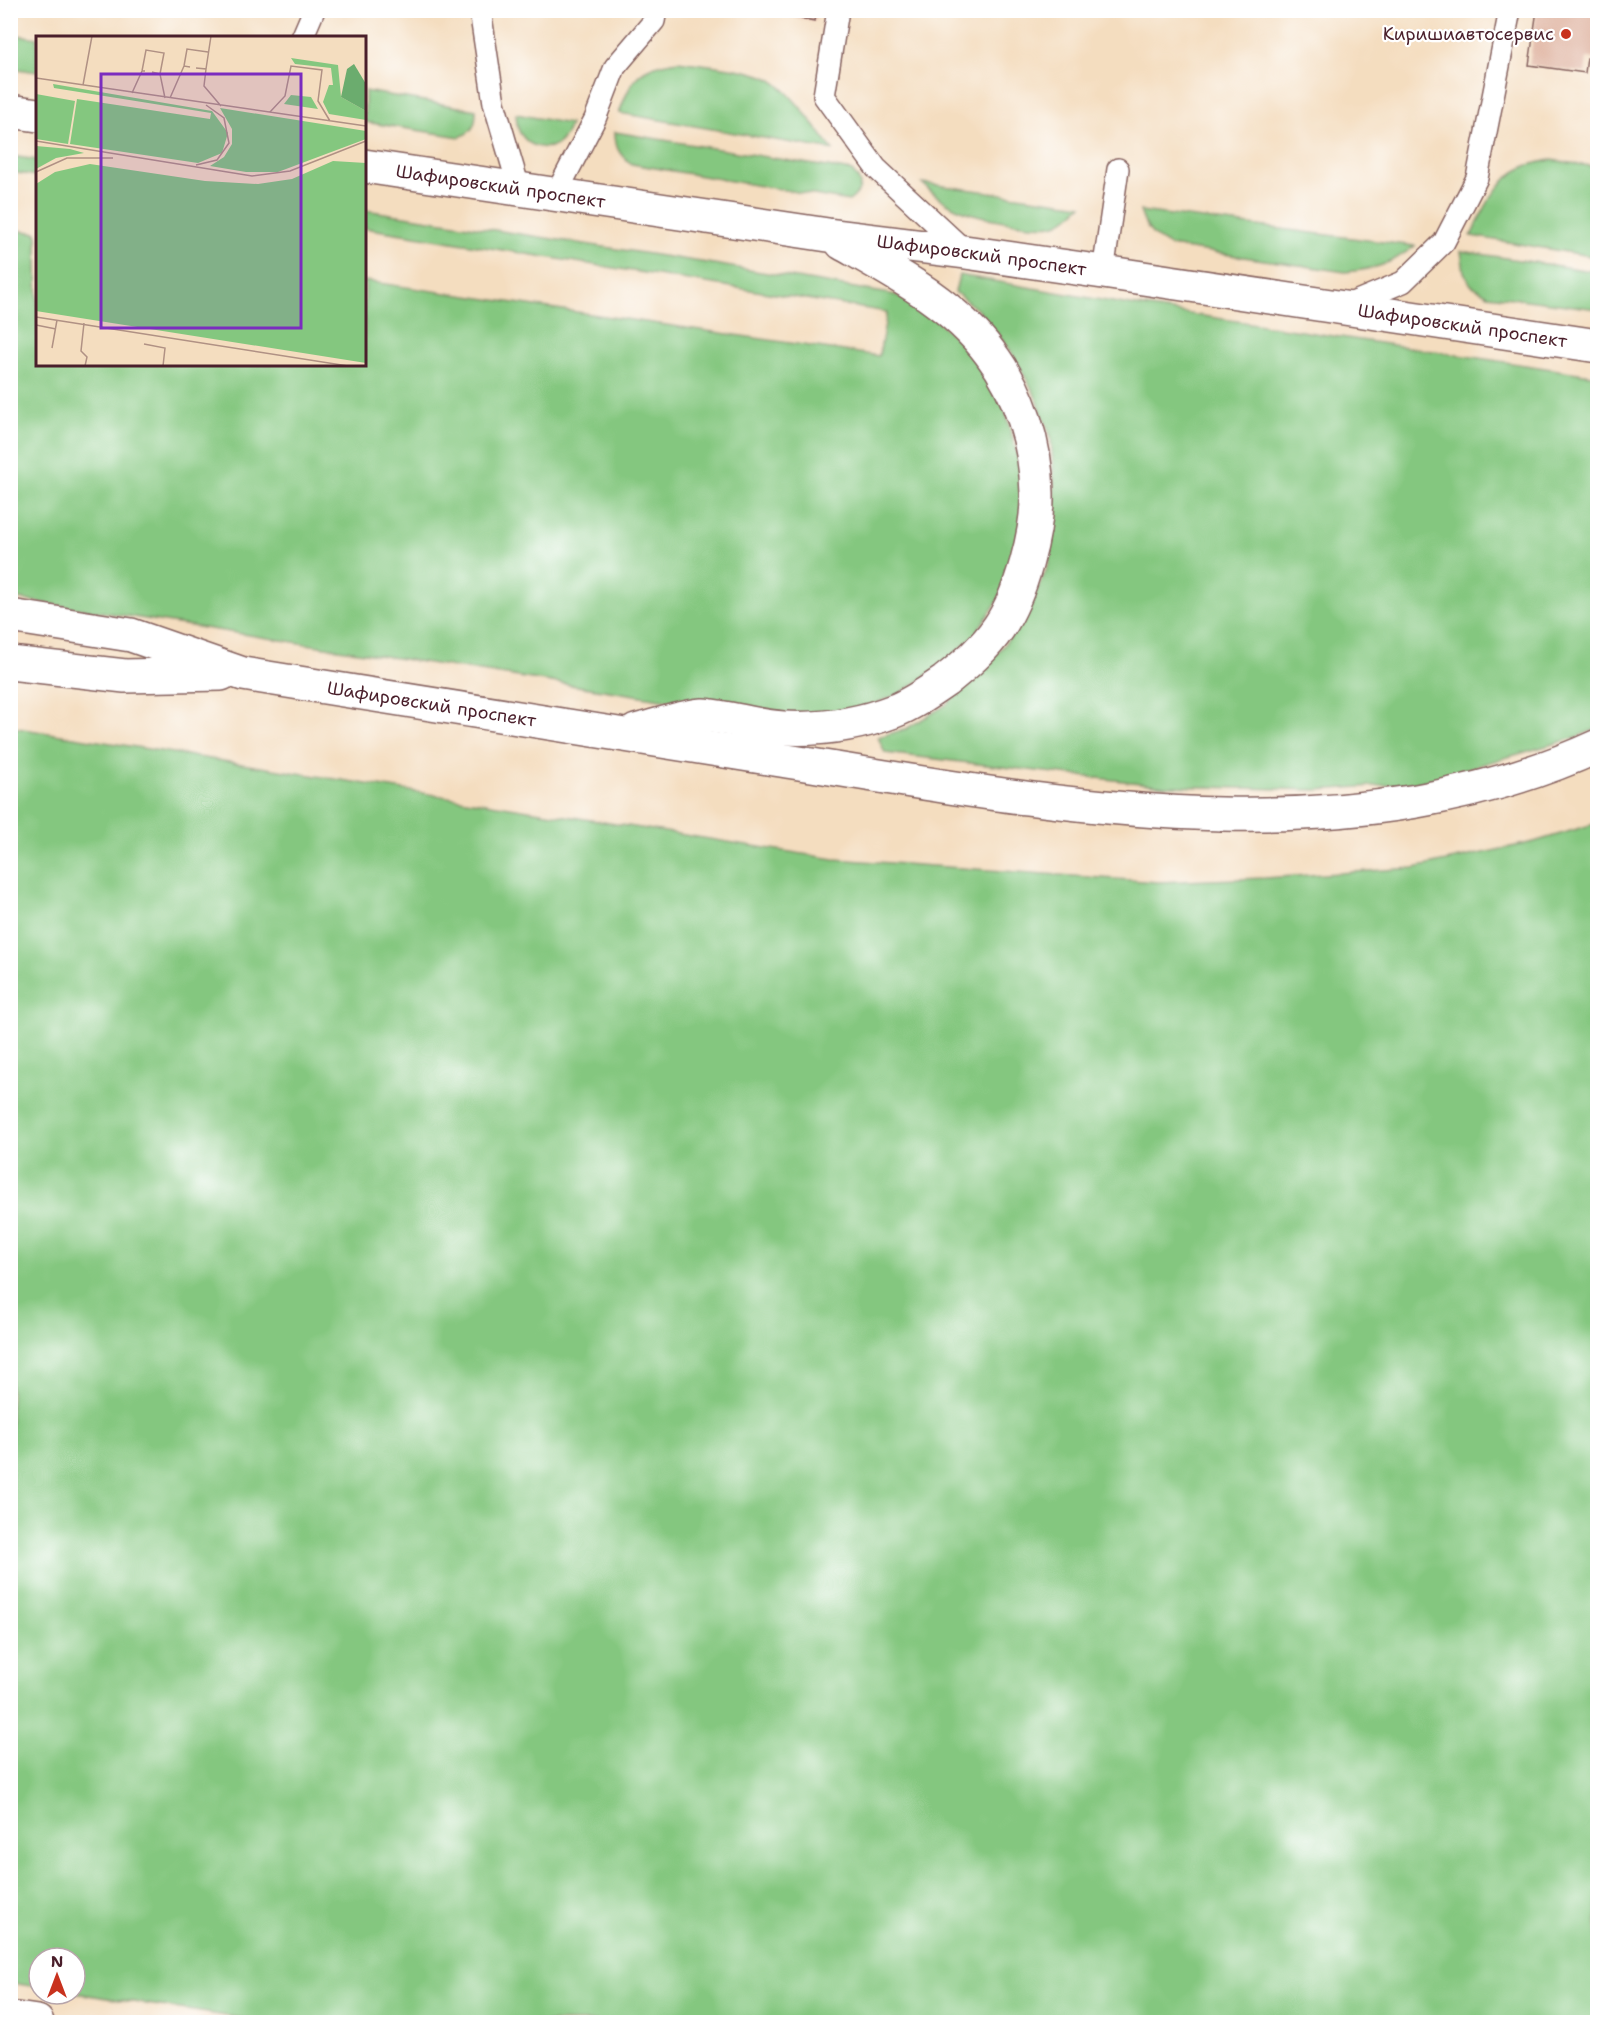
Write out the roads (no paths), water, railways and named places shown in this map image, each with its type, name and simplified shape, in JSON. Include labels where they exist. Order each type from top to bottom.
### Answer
[{"type":"main road","points":[[10,111],[36,115]]},
{"type":"main road","name":"Шафировский проспект","points":[[366,166],[1598,346]]},
{"type":"main road","points":[[620,735],[700,715],[783,728],[824,727],[862,722],[897,710],[930,692],[969,663],[999,627],[1016,595],[1030,549],[1037,494],[1030,440],[1014,392],[990,353],[961,321],[932,298],[828,235]]},
{"type":"main road","name":"Шафировский проспект","points":[[10,616],[132,635],[243,674]]},
{"type":"main road","name":"Шафировский проспект","points":[[10,663],[125,676],[243,674],[1064,803],[1214,814],[1332,812],[1432,798],[1517,777],[1598,746]]},
{"type":"main road","points":[[10,2019],[37,2022]]},
{"type":"lane","points":[[303,36],[314,10]]},
{"type":"lane","points":[[480,10],[494,103],[519,188]]},
{"type":"lane","points":[[556,194],[595,119],[615,67],[654,21],[656,10]]},
{"type":"lane","points":[[838,10],[824,96],[876,168],[965,252]]},
{"type":"lane","points":[[1342,308],[1403,282],[1444,242],[1478,178],[1509,10]]},
{"type":"lane","points":[[1103,272],[1118,169]]},
{"type":"place","name":"Киришиавтосервис","points":[[1566,34]]}]
